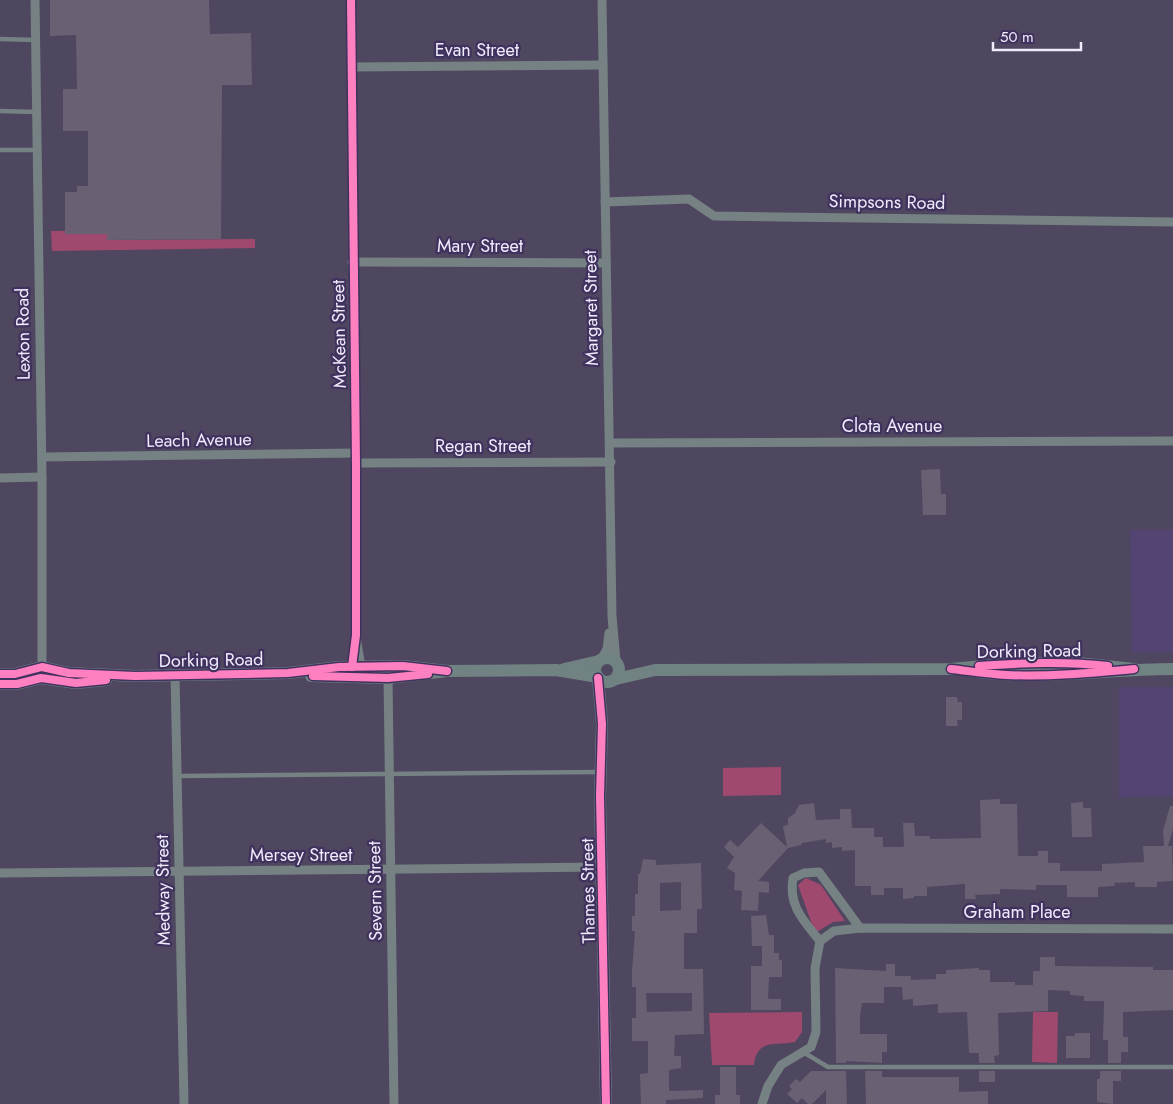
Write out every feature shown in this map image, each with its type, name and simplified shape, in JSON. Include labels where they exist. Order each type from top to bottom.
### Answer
[{"type":"main road","points":[[609,658],[616,662],[619,669],[615,679],[607,682],[598,678],[595,670],[600,660],[609,658]]},
{"type":"main road","name":"Dorking Road","points":[[556,670],[600,660]]},
{"type":"main road","name":"Dorking Road","points":[[616,662],[655,670],[1032,669],[1078,663],[1134,669],[1173,669]]},
{"type":"main road","name":"Dorking Road","points":[[0,674],[15,674],[42,667],[69,673],[135,676],[288,674],[356,667],[402,666],[447,671]]},
{"type":"main road","name":"Dorking Road","points":[[288,674],[333,678],[388,678],[447,671],[556,670],[598,678]]},
{"type":"main road","name":"Dorking Road","points":[[615,679],[655,670]]},
{"type":"main road","name":"Dorking Road","points":[[0,684],[17,684],[41,678],[76,683],[135,676]]},
{"type":"main road","name":"Thames Street","points":[[598,678],[602,724],[600,772],[606,1104]]},
{"type":"main road","name":"Thames Street","points":[[602,724],[615,679]]},
{"type":"street","name":"Lexton Road","points":[[35,0],[42,457],[42,667]]},
{"type":"street","name":"McKean Street","points":[[351,0],[352,262],[356,453],[356,667]]},
{"type":"street","name":"Margaret Street","points":[[602,0],[612,616],[616,662]]},
{"type":"street","name":"Evan Street","points":[[352,67],[603,66]]},
{"type":"street","name":"Simpsons Road","points":[[605,202],[689,199],[714,216],[1173,222]]},
{"type":"street","name":"Mary Street","points":[[352,262],[606,263]]},
{"type":"street","name":"Clota Avenue","points":[[610,443],[1173,441]]},
{"type":"street","name":"Leach Avenue","points":[[42,457],[356,453]]},
{"type":"street","name":"Regan Street","points":[[356,463],[611,462]]},
{"type":"street","points":[[0,478],[42,477]]},
{"type":"street","name":"Margaret Street","points":[[600,660],[608,643],[612,616]]},
{"type":"street","name":"Medway Street","points":[[175,675],[184,1104]]},
{"type":"street","name":"Severn Street","points":[[388,678],[394,1104]]},
{"type":"street","name":"Mersey Street","points":[[0,873],[391,871],[603,867]]},
{"type":"street","points":[[762,1104],[768,1086],[781,1065],[811,1047],[816,1032],[815,968],[820,941],[800,917],[791,893],[793,878],[804,872],[819,872],[860,928]]},
{"type":"street","name":"Graham Place","points":[[820,941],[834,931],[860,928],[1173,928]]},
{"type":"lane","points":[[0,39],[36,40]]},
{"type":"lane","points":[[0,111],[36,112]]},
{"type":"lane","points":[[0,150],[36,150]]},
{"type":"lane","points":[[177,776],[600,772]]},
{"type":"lane","points":[[802,1052],[828,1067],[1173,1067]]},
{"type":"shaded area","points":[[51,231],[65,231],[65,234],[107,234],[107,240],[255,239],[255,248],[52,251]]},
{"type":"shaded area","points":[[1130,530],[1173,530],[1173,652],[1132,652]]},
{"type":"shaded area","points":[[1119,687],[1173,687],[1173,796],[1119,797]]},
{"type":"shaded area","points":[[781,767],[781,795],[723,796],[723,768]]},
{"type":"shaded area","points":[[806,878],[821,885],[845,921],[833,922],[817,932],[814,930],[798,885]]},
{"type":"shaded area","points":[[802,1012],[802,1032],[795,1042],[763,1047],[756,1056],[754,1065],[712,1065],[709,1013]]},
{"type":"shaded area","points":[[1033,1012],[1058,1012],[1057,1063],[1032,1062]]},
{"type":"building","points":[[50,0],[209,0],[210,34],[251,33],[252,85],[222,85],[221,239],[107,240],[107,234],[65,234],[65,192],[77,192],[77,186],[88,186],[88,131],[63,131],[63,89],[77,89],[76,35],[50,36]]},
{"type":"building","points":[[940,469],[941,494],[946,494],[946,515],[923,515],[921,470]]},
{"type":"building","points":[[946,697],[957,697],[958,702],[962,702],[962,720],[957,720],[958,726],[946,726]]},
{"type":"building","points":[[1000,799],[1000,804],[1017,804],[1018,856],[1038,856],[1038,851],[1048,851],[1048,863],[1060,863],[1060,871],[1102,871],[1102,864],[1144,862],[1143,846],[1164,846],[1163,831],[1170,806],[1173,806],[1173,829],[1168,846],[1172,846],[1173,881],[1157,882],[1157,887],[1135,887],[1135,882],[1114,883],[1115,886],[1098,887],[1098,897],[1067,897],[1067,885],[1036,885],[1036,890],[1000,889],[1000,894],[975,895],[976,899],[965,899],[965,884],[927,887],[927,896],[914,896],[914,898],[903,899],[903,888],[884,888],[884,895],[871,895],[871,886],[855,886],[855,850],[842,851],[842,847],[832,848],[832,842],[826,843],[826,839],[802,843],[801,845],[788,848],[758,881],[769,882],[769,893],[759,892],[758,911],[741,910],[742,891],[734,890],[735,873],[727,868],[734,857],[724,847],[730,840],[738,847],[761,823],[787,847],[783,826],[788,825],[788,818],[795,813],[799,805],[814,803],[816,820],[840,819],[840,809],[851,809],[852,828],[874,828],[874,837],[883,837],[883,847],[904,847],[903,823],[914,823],[915,836],[930,836],[930,839],[981,838],[980,800]]},
{"type":"building","points":[[1083,802],[1083,808],[1091,808],[1092,837],[1072,837],[1071,803]]},
{"type":"building","points":[[643,859],[656,860],[656,865],[701,863],[702,909],[697,909],[697,933],[684,933],[684,969],[703,969],[704,1034],[675,1035],[674,1056],[681,1056],[681,1068],[669,1070],[669,1091],[703,1090],[703,1098],[666,1100],[666,1104],[641,1104],[640,1074],[648,1073],[648,1041],[632,1041],[632,1018],[636,1018],[636,987],[632,987],[635,931],[632,931],[632,916],[635,916],[635,894],[638,894],[638,874],[640,874]],"holes":[[[681,882],[681,910],[660,911],[660,883]],[[646,993],[692,993],[692,1011],[647,1012]]]},
{"type":"building","points":[[766,915],[769,935],[774,935],[774,953],[779,953],[779,960],[782,960],[782,977],[769,977],[768,999],[781,999],[781,1010],[751,1010],[751,966],[762,966],[762,946],[752,946],[751,916]]},
{"type":"building","points":[[1040,957],[1055,957],[1055,966],[1153,967],[1153,970],[1173,970],[1173,1010],[1123,1012],[1123,1037],[1128,1037],[1128,1052],[1121,1052],[1121,1063],[1108,1063],[1108,1040],[1103,1040],[1104,1001],[1084,1001],[1084,996],[1070,995],[1070,991],[1048,990],[1048,1011],[998,1013],[999,1055],[994,1056],[995,1063],[979,1063],[979,1053],[969,1053],[967,1012],[938,1013],[938,1004],[913,1006],[913,999],[903,1000],[902,987],[884,987],[884,1003],[862,1003],[860,1015],[860,1034],[887,1034],[887,1052],[882,1052],[882,1063],[846,1061],[846,1063],[836,1063],[835,968],[886,971],[886,964],[895,964],[895,976],[911,976],[911,980],[936,979],[936,974],[946,974],[946,970],[979,968],[979,970],[990,970],[990,982],[1015,982],[1015,985],[1033,985],[1033,971],[1040,971]]},
{"type":"building","points":[[1075,1033],[1090,1033],[1090,1058],[1066,1058],[1066,1036],[1075,1036]]},
{"type":"building","points":[[720,1067],[736,1067],[736,1095],[740,1095],[740,1104],[715,1104],[715,1095],[720,1095]]},
{"type":"building","points":[[811,1071],[846,1071],[847,1104],[826,1104],[826,1090],[812,1104],[808,1104],[802,1098],[797,1103],[787,1094],[792,1089],[789,1086],[796,1079],[800,1082]]},
{"type":"building","points":[[865,1071],[882,1071],[882,1077],[959,1077],[959,1092],[988,1091],[988,1104],[866,1104]]},
{"type":"building","points":[[979,1071],[995,1071],[995,1082],[979,1082]]},
{"type":"building","points":[[1100,1071],[1121,1071],[1121,1081],[1113,1081],[1113,1104],[1097,1102],[1097,1079],[1100,1079]]},
{"type":"cycle path","points":[[351,0],[356,463],[356,635],[352,667]]},
{"type":"cycle path","points":[[979,666],[1044,663],[1108,666]]},
{"type":"cycle path","points":[[0,674],[15,674],[42,667],[69,673],[135,676],[288,673],[339,667],[403,666],[447,671]]},
{"type":"cycle path","points":[[951,669],[992,674],[1022,675],[1070,674],[1134,669]]},
{"type":"cycle path","points":[[313,676],[388,678],[428,674]]},
{"type":"cycle path","points":[[0,684],[17,684],[41,678],[76,683],[106,680]]},
{"type":"cycle path","points":[[598,678],[602,724],[600,796],[606,1104]]}]
